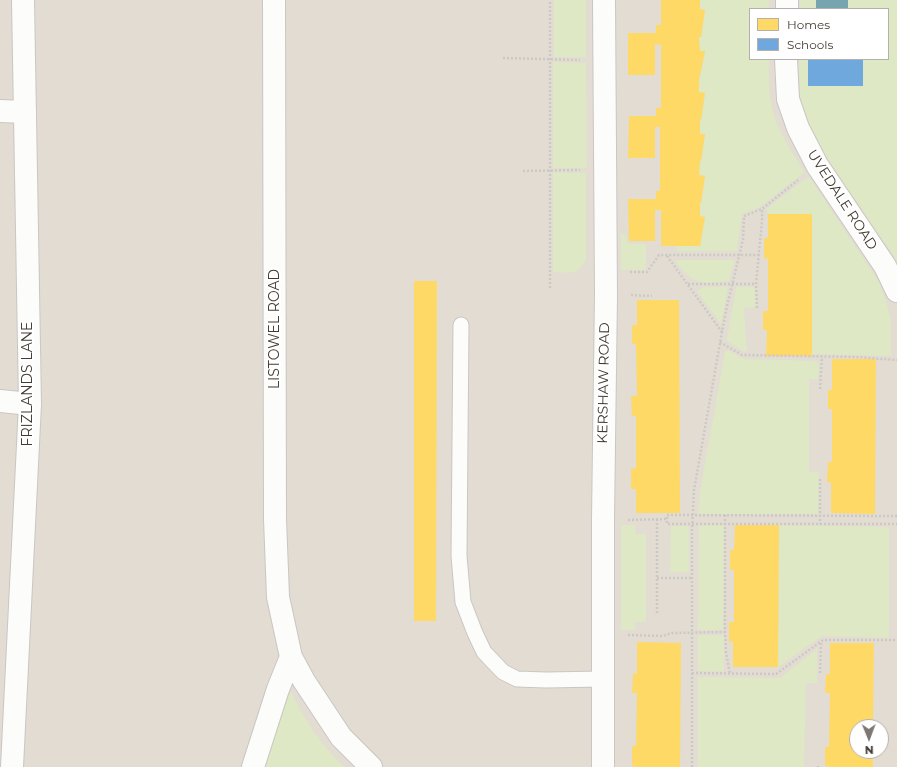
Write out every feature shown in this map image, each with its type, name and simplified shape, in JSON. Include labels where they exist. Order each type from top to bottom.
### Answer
[{"type":"street","name":"FRIZLANDS LANE","points":[[12,767],[30,404],[23,0]]},
{"type":"street","name":"LISTOWEL ROAD","points":[[274,0],[275,518],[278,597],[291,657],[304,681],[341,737],[371,767]]},
{"type":"street","name":"KERSHAW ROAD","points":[[603,767],[605,272],[604,0]]},
{"type":"street","name":"UVEDALE ROAD","points":[[786,60],[788,99],[798,128],[817,165],[885,266],[897,291]]},
{"type":"street","points":[[0,111],[24,112]]},
{"type":"street","points":[[0,402],[30,404]]},
{"type":"street","points":[[253,767],[278,689],[291,657]]},
{"type":"lane","points":[[461,325],[459,556],[463,602],[475,633],[484,652],[503,672],[517,679],[603,679]]},
{"type":"path","points":[[550,0],[550,288]]},
{"type":"path","points":[[503,58],[584,60]]},
{"type":"path","points":[[692,767],[692,524],[694,490],[720,342],[743,240],[744,216],[762,208],[817,165]]},
{"type":"path","points":[[523,171],[584,170]]},
{"type":"path","points":[[758,308],[756,284],[762,208]]},
{"type":"path","points":[[605,272],[647,272],[659,255],[759,256]]},
{"type":"path","points":[[667,255],[722,332]]},
{"type":"path","points":[[688,284],[756,284]]},
{"type":"path","points":[[720,342],[742,355],[897,360]]},
{"type":"path","points":[[820,389],[822,357]]},
{"type":"path","points":[[820,479],[820,524]]},
{"type":"path","points":[[897,516],[667,515],[667,524],[897,524]]},
{"type":"path","points":[[725,515],[725,632],[726,652],[730,674]]},
{"type":"path","points":[[603,519],[667,519]]},
{"type":"path","points":[[657,520],[657,613]]},
{"type":"path","points":[[657,578],[692,578]]},
{"type":"path","points":[[603,634],[663,636],[672,633],[725,632]]},
{"type":"path","points":[[692,673],[776,674],[823,640],[897,640]]},
{"type":"path","points":[[820,673],[821,641]]},
{"type":"shaded area","points":[[0,0],[897,0],[897,767],[0,767]]},
{"type":"green space","points":[[554,0],[586,0],[586,57],[554,57]]},
{"type":"green space","points":[[700,0],[769,0],[769,8],[749,8],[749,60],[769,60],[770,94],[774,115],[792,152],[805,172],[760,207],[742,214],[737,251],[677,251],[676,246],[700,246],[705,217],[700,216],[700,203],[705,176],[699,175],[705,135],[700,134],[700,120],[705,93],[699,92],[699,80],[705,52],[700,51],[699,37],[701,36],[705,10],[700,9]]},
{"type":"green space","points":[[800,0],[897,0],[897,261],[812,136],[800,101],[799,60],[889,60],[889,8],[800,8]]},
{"type":"green space","points":[[553,62],[586,63],[587,168],[553,168]]},
{"type":"green space","points":[[553,172],[586,173],[586,260],[580,268],[572,272],[553,272]]},
{"type":"green space","points":[[806,178],[810,178],[879,282],[891,320],[891,355],[811,354],[812,214],[768,214],[766,209]]},
{"type":"green space","points":[[621,233],[627,236],[627,243],[646,244],[646,270],[621,270]]},
{"type":"green space","points":[[676,260],[735,260],[729,281],[708,283],[693,279],[676,263]]},
{"type":"green space","points":[[703,287],[728,287],[721,324],[697,291]]},
{"type":"green space","points":[[736,287],[754,287],[755,289],[756,307],[744,308],[747,351],[743,351],[728,342],[727,339]]},
{"type":"green space","points":[[725,351],[730,351],[743,359],[816,361],[819,363],[818,379],[809,379],[809,472],[819,472],[818,514],[698,514],[700,492]]},
{"type":"green space","points":[[621,525],[635,525],[636,534],[646,534],[646,622],[635,622],[635,630],[621,630]]},
{"type":"green space","points":[[699,525],[724,525],[723,630],[698,630]]},
{"type":"green space","points":[[779,525],[889,527],[889,638],[822,636],[778,667]]},
{"type":"green space","points":[[671,526],[689,526],[689,572],[670,572]]},
{"type":"green space","points":[[698,635],[724,635],[724,671],[698,671]]},
{"type":"green space","points":[[817,649],[817,683],[806,683],[804,767],[698,767],[698,677],[780,678]]},
{"type":"green space","points":[[292,693],[302,713],[315,733],[329,751],[345,767],[263,767],[284,697]]},
{"type":"building: Homes","points":[[661,0],[700,0],[700,9],[705,10],[701,37],[699,37],[700,51],[705,51],[699,80],[699,92],[705,93],[700,120],[700,134],[705,134],[699,175],[705,176],[700,203],[700,216],[705,217],[700,246],[661,246],[661,210],[655,210],[655,241],[629,241],[628,199],[656,199],[656,191],[660,191],[660,127],[655,127],[655,158],[628,158],[629,116],[656,116],[656,108],[661,108],[661,45],[655,44],[655,75],[628,75],[628,33],[656,33],[656,25],[661,25]]},
{"type":"building: Homes","points":[[768,214],[812,214],[812,356],[766,356],[767,330],[763,330],[763,311],[768,311],[768,258],[764,259],[764,238],[768,238]]},
{"type":"building: Homes","points":[[414,281],[437,281],[436,621],[414,621]]},
{"type":"building: Homes","points":[[637,300],[679,300],[680,513],[636,513],[636,489],[631,489],[631,469],[636,468],[636,416],[632,416],[631,396],[637,396],[636,344],[632,344],[632,325],[637,325]]},
{"type":"building: Homes","points":[[832,359],[876,359],[875,514],[831,513],[831,482],[827,482],[828,462],[832,462],[832,409],[828,409],[828,390],[832,390]]},
{"type":"building: Homes","points":[[735,525],[779,525],[778,667],[733,667],[733,641],[729,642],[729,622],[734,622],[734,570],[730,570],[730,550],[734,550]]},
{"type":"building: Homes","points":[[637,642],[681,643],[680,767],[632,766],[632,746],[636,746],[637,693],[632,693],[633,674],[637,673]]},
{"type":"building: Homes","points":[[830,643],[874,643],[873,719],[849,719],[849,759],[873,759],[873,767],[825,766],[825,747],[829,747],[830,693],[825,693],[826,674],[830,674]]},
{"type":"building: Schools","points":[[808,60],[863,60],[863,86],[808,86]]},
{"type":"building: Public","points":[[816,0],[848,0],[848,8],[816,8]]}]
